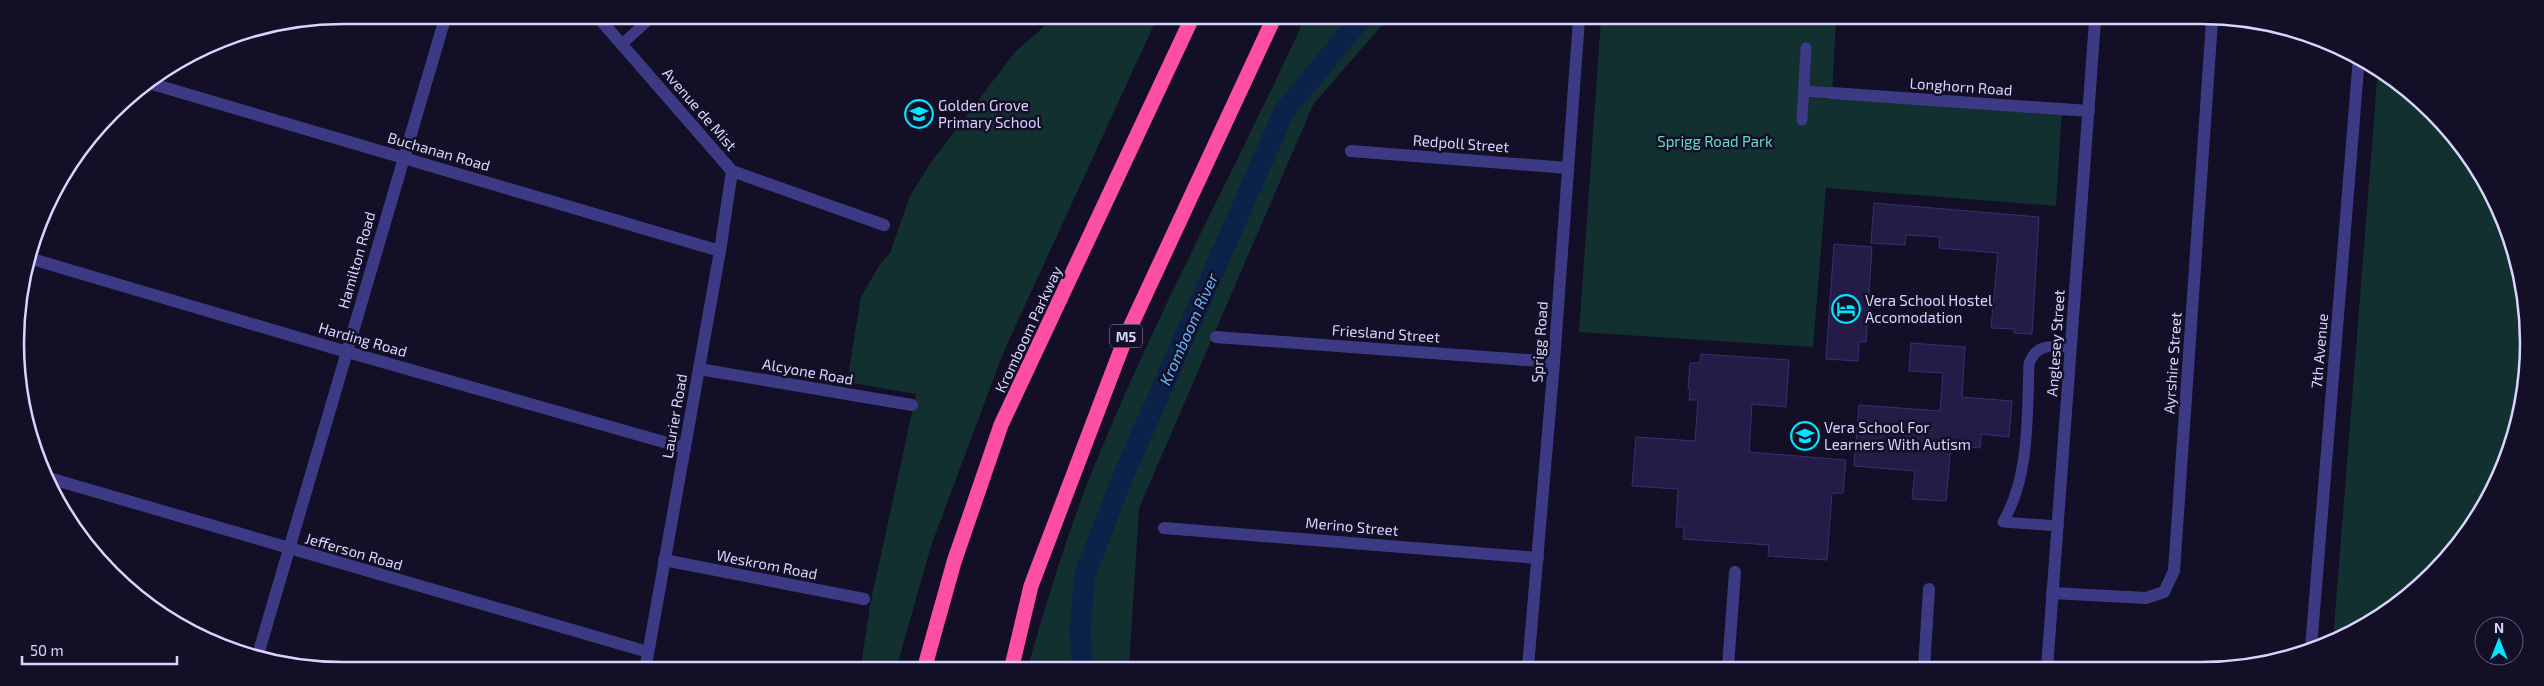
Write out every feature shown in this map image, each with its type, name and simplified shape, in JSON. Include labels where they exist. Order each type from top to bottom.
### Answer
[{"type":"highway","name":"Kromboom Parkway","points":[[926,662],[954,562],[1002,425],[1189,24]]},
{"type":"highway","name":"M5","points":[[1013,662],[1031,586],[1127,334],[1271,24]]},
{"type":"street","name":"Hamilton Road","points":[[260,651],[443,24]]},
{"type":"street","name":"Avenue de Mist","points":[[605,24],[732,171],[884,225]]},
{"type":"street","name":"Sprigg Road","points":[[1528,662],[1554,362],[1579,24]]},
{"type":"street","name":"Anglesey Street","points":[[2047,662],[2095,24]]},
{"type":"street","name":"Ayrshire Street","points":[[2052,593],[2146,598],[2164,592],[2174,571],[2212,24]]},
{"type":"street","name":"7th Avenue","points":[[2311,642],[2357,65]]},
{"type":"street","name":"Buchanan Road","points":[[156,85],[720,251]]},
{"type":"street","name":"Longhorn Road","points":[[1832,93],[2089,111]]},
{"type":"street","name":"Redpoll Street","points":[[1351,151],[1568,168]]},
{"type":"street","name":"Laurier Road","points":[[646,662],[720,251],[732,171]]},
{"type":"street","name":"Harding Road","points":[[35,260],[346,352],[685,448]]},
{"type":"street","name":"Friesland Street","points":[[1216,337],[1554,362]]},
{"type":"street","name":"Alcyone Road","points":[[699,369],[912,405]]},
{"type":"street","name":"Jefferson Road","points":[[56,481],[648,652]]},
{"type":"street","name":"Merino Street","points":[[1164,528],[1538,558]]},
{"type":"street","name":"Weskrom Road","points":[[664,560],[864,599]]},
{"type":"street","points":[[1728,662],[1735,572]]},
{"type":"street","points":[[1924,662],[1929,589]]},
{"type":"lane","points":[[622,44],[644,24]]},
{"type":"lane","points":[[1802,120],[1806,48]]},
{"type":"lane","points":[[1804,91],[1832,93]]},
{"type":"lane","points":[[2058,526],[2003,522],[2017,493],[2023,460],[2029,364],[2032,354],[2045,345],[2071,347]]},
{"type":"green space","points":[[1047,24],[1154,24],[1004,351],[931,546],[898,662],[862,662],[870,605],[916,394],[847,382],[861,297],[880,264],[890,253],[910,196],[929,165],[1015,52]]},
{"type":"green space","points":[[1302,24],[1383,24],[1313,105],[1139,508],[1129,662],[1029,662],[1069,533],[1099,455],[1173,290]]},
{"type":"green space","name":"Sprigg Road Park","points":[[1601,24],[1836,24],[1832,93],[2062,109],[2056,206],[1826,188],[1813,347],[1579,332]]},
{"type":"green space","points":[[2377,78],[2427,117],[2466,166],[2487,202],[2503,240],[2514,281],[2520,322],[2520,364],[2514,405],[2503,446],[2487,484],[2466,520],[2441,553],[2411,583],[2361,619],[2334,633]]},
{"type":"building","points":[[1874,203],[2039,217],[2032,334],[2014,333],[2014,329],[1991,328],[1998,253],[1939,248],[1940,237],[1906,235],[1905,245],[1871,243]]},
{"type":"building","points":[[1834,244],[1872,247],[1866,342],[1859,342],[1858,361],[1826,359]]},
{"type":"building","points":[[1911,343],[1965,347],[1962,397],[2012,401],[2009,437],[1981,434],[1980,448],[1951,445],[1946,501],[1912,499],[1915,471],[1854,466],[1859,405],[1940,411],[1943,373],[1909,371]]},
{"type":"building","points":[[1701,354],[1789,360],[1786,407],[1752,404],[1749,452],[1846,460],[1843,493],[1832,493],[1827,560],[1768,556],[1769,545],[1683,539],[1684,527],[1676,527],[1678,489],[1632,486],[1636,437],[1695,441],[1698,400],[1689,400],[1690,389],[1688,389],[1690,363],[1700,363]]},
{"type":"waterway","name":"Kromboom River","points":[[1082,662],[1080,630],[1085,574],[1124,474],[1284,112],[1356,24]]},
{"type":"place","name":"Golden Grove Primary School","points":[[919,114]]},
{"type":"place","name":"Vera School Hostel Accomodation","points":[[1846,309]]},
{"type":"place","name":"Vera School For Learners With Autism","points":[[1805,436]]}]
